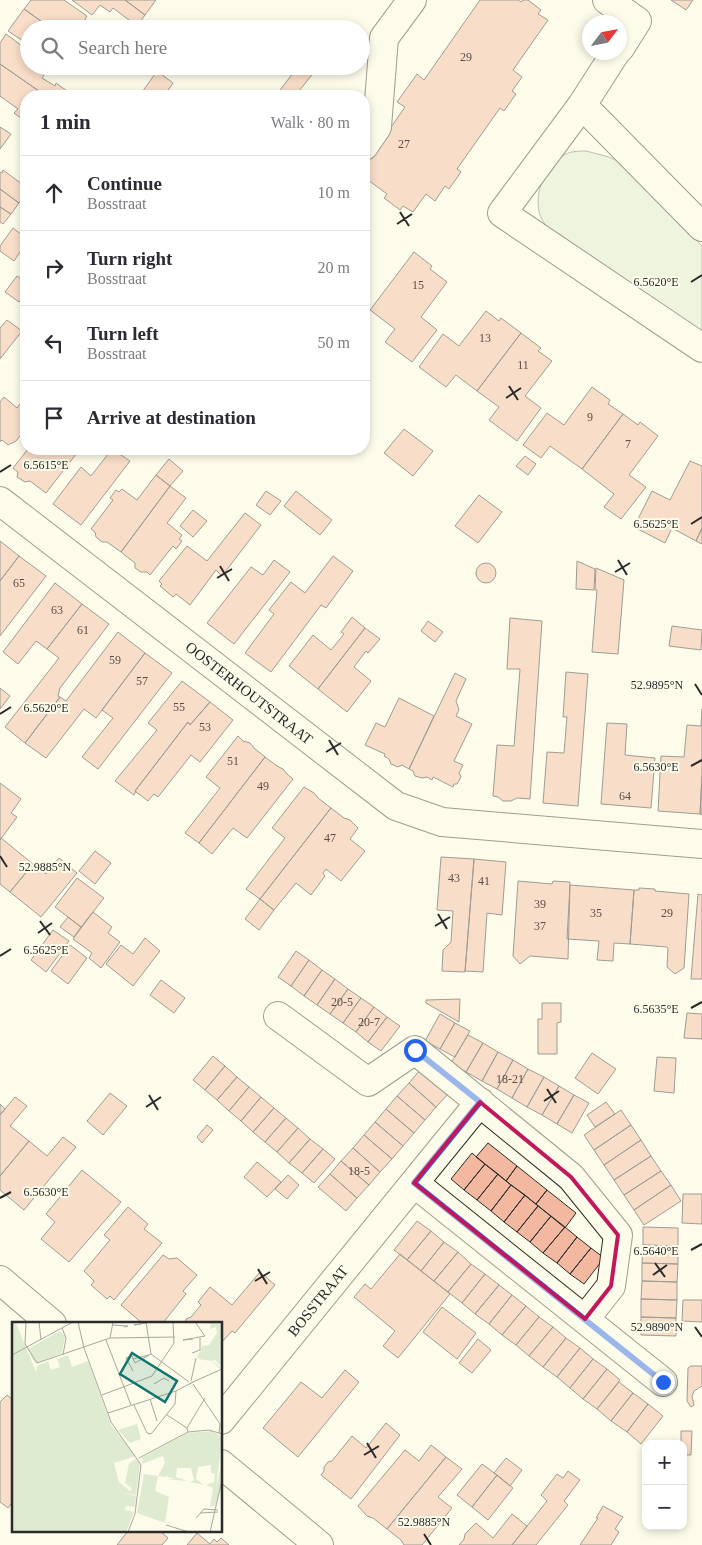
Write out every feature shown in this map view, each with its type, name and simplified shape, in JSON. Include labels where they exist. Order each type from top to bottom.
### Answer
[{"type":"street","points":[[370,138],[378,127],[384,38],[412,0]]},
{"type":"street","points":[[607,0],[637,21],[627,37]]},
{"type":"street","points":[[611,60],[582,105],[502,213],[702,348]]},
{"type":"street","points":[[582,105],[702,227]]},
{"type":"street","name":"OOSTERHOUTSTRAAT","points":[[0,501],[396,806],[442,822],[702,844]]},
{"type":"street","points":[[278,1016],[368,1082],[415,1050],[572,1177],[618,1234],[611,1286],[585,1319]]},
{"type":"street","name":"BOSSTRAAT","points":[[222,1419],[480,1102]]},
{"type":"street","points":[[414,1183],[663,1382]]},
{"type":"street","points":[[0,1280],[50,1322]]},
{"type":"street","points":[[222,1465],[319,1545]]},
{"type":"highlighted area","points":[[480,1102],[571,1177],[618,1235],[611,1286],[585,1319],[414,1183]]},
{"type":"green space","points":[[586,151],[609,157],[621,163],[702,246],[702,332],[554,235],[546,226],[540,215],[538,197],[547,171],[559,158],[566,154]]},
{"type":"building","points":[[31,0],[64,0],[87,16],[85,20],[39,20],[24,9]]},
{"type":"building","points":[[72,0],[125,0],[145,15],[141,20],[129,20],[113,8],[110,12],[100,5],[92,15]]},
{"type":"building","points":[[125,0],[156,0],[145,15]]},
{"type":"building","points":[[480,0],[518,0],[521,2],[528,0],[541,10],[538,14],[548,20],[513,70],[522,77],[512,91],[516,94],[504,111],[500,108],[457,169],[461,172],[449,189],[445,186],[435,201],[426,194],[413,212],[403,206],[400,210],[384,198],[387,194],[370,181],[370,157],[405,107],[397,102],[417,74],[424,80]]},
{"type":"building","points":[[671,0],[693,0],[686,10]]},
{"type":"building","points":[[24,9],[39,20],[20,20],[20,39],[8,31]]},
{"type":"building","points":[[6,34],[20,44],[20,75],[44,75],[42,78],[55,86],[56,83],[66,90],[37,90],[0,64],[0,43]]},
{"type":"building","points":[[0,64],[37,90],[20,90],[20,118],[14,113],[18,109],[0,96]]},
{"type":"building","points":[[154,75],[162,75],[173,83],[168,90],[144,90]]},
{"type":"building","points":[[291,75],[312,75],[300,90],[280,90]]},
{"type":"building","points":[[0,127],[11,134],[0,149]]},
{"type":"building","points":[[3,170],[20,183],[19,203],[0,189],[0,172],[2,173]]},
{"type":"building","points":[[0,189],[19,203],[11,214],[0,207]]},
{"type":"building","points":[[0,207],[11,214],[3,224],[0,222]]},
{"type":"building","points":[[13,228],[20,233],[20,252],[14,261],[0,251],[0,246]]},
{"type":"building","points":[[414,252],[432,266],[430,269],[447,282],[421,317],[437,330],[412,362],[385,342],[395,329],[370,310]]},
{"type":"building","points":[[17,276],[20,278],[19,302],[5,292]]},
{"type":"building","points":[[486,311],[499,321],[501,318],[521,333],[477,391],[456,375],[446,387],[419,367],[443,334],[459,346]]},
{"type":"building","points":[[7,320],[20,330],[20,334],[0,359],[0,328]]},
{"type":"building","points":[[521,333],[541,348],[538,351],[552,361],[525,396],[541,408],[517,441],[489,420],[499,407],[477,391]]},
{"type":"building","points":[[592,387],[610,400],[608,404],[623,414],[582,469],[550,446],[541,458],[523,445],[547,413],[564,425]]},
{"type":"building","points":[[4,397],[17,408],[20,404],[20,436],[16,441],[8,445],[2,440],[0,442],[0,402]]},
{"type":"building","points":[[623,414],[638,425],[640,422],[658,436],[629,475],[646,487],[621,519],[604,507],[614,494],[582,469]]},
{"type":"building","points":[[404,429],[433,451],[413,476],[384,453]]},
{"type":"building","points":[[23,455],[75,455],[46,493],[30,481],[25,482],[17,477],[18,472],[13,468]]},
{"type":"building","points":[[107,455],[121,455],[130,461],[81,525],[53,504],[81,467],[91,476]]},
{"type":"building","points":[[525,456],[536,464],[528,475],[516,466]]},
{"type":"building","points":[[169,459],[183,471],[170,486],[156,475]]},
{"type":"building","points":[[690,461],[702,466],[702,528],[696,541],[672,528],[665,543],[634,527],[652,491],[670,500]]},
{"type":"building","points":[[156,475],[170,486],[121,552],[96,537],[95,532],[91,529],[113,500],[110,498],[116,490],[119,492],[122,489],[137,500]]},
{"type":"building","points":[[170,486],[186,498],[167,523],[182,535],[179,539],[182,541],[176,549],[173,546],[150,575],[135,568],[135,563],[121,552]]},
{"type":"building","points":[[266,491],[281,501],[270,515],[256,505]]},
{"type":"building","points":[[296,491],[332,520],[320,535],[284,506]]},
{"type":"building","points":[[479,495],[502,512],[478,543],[455,526]]},
{"type":"building","points":[[193,510],[207,521],[193,537],[180,526]]},
{"type":"building","points":[[245,513],[261,525],[222,576],[216,570],[190,605],[176,594],[173,597],[160,586],[162,584],[159,581],[187,546],[207,561]]},
{"type":"building","points":[[702,528],[702,544],[696,541]]},
{"type":"building","points":[[0,541],[19,556],[0,581]]},
{"type":"building","points":[[19,556],[46,576],[0,636],[0,581]]},
{"type":"building","points":[[333,556],[353,571],[326,608],[321,605],[271,672],[245,653],[274,614],[269,610],[291,582],[305,593]]},
{"type":"building","points":[[274,560],[290,572],[234,644],[207,623],[251,567],[263,575]]},
{"type":"building","points":[[577,561],[595,569],[594,590],[576,589]]},
{"type":"building","points":[[482,563],[490,563],[496,569],[496,577],[490,583],[482,583],[476,577],[476,569]]},
{"type":"building","points":[[596,568],[624,580],[618,654],[592,652],[597,590],[595,590]]},
{"type":"building","points":[[55,583],[82,604],[47,649],[36,641],[18,664],[3,652]]},
{"type":"building","points":[[82,604],[109,624],[60,688],[58,696],[60,697],[25,743],[5,727],[59,658],[47,649]]},
{"type":"building","points":[[352,617],[365,628],[318,689],[289,666],[313,635],[331,650],[344,634],[341,632]]},
{"type":"building","points":[[510,618],[542,621],[530,799],[517,798],[511,801],[503,801],[493,796],[497,745],[514,746],[520,669],[507,669]]},
{"type":"building","points":[[428,621],[443,632],[435,642],[421,631]]},
{"type":"building","points":[[672,626],[702,630],[701,650],[669,646]]},
{"type":"building","points":[[365,628],[380,639],[368,653],[366,651],[354,667],[371,681],[347,712],[318,689]]},
{"type":"building","points":[[118,632],[145,653],[96,718],[84,709],[46,758],[25,743],[60,697],[66,701]]},
{"type":"building","points":[[145,653],[172,673],[98,769],[82,757],[113,718],[102,710]]},
{"type":"building","points":[[566,672],[588,674],[578,806],[543,803],[547,752],[564,753],[567,717],[563,717]]},
{"type":"building","points":[[455,673],[466,679],[456,701],[459,710],[456,716],[472,724],[454,761],[463,765],[459,773],[461,777],[453,787],[433,777],[432,780],[427,777],[415,776],[413,771],[409,769]]},
{"type":"building","points":[[182,681],[210,702],[190,725],[188,722],[135,791],[134,795],[115,781],[157,730],[148,723]]},
{"type":"building","points":[[0,688],[10,696],[0,709]]},
{"type":"building","points":[[399,698],[434,716],[409,769],[402,765],[398,767],[391,764],[389,759],[384,756],[385,754],[365,745],[376,723],[385,727]]},
{"type":"building","points":[[210,702],[233,720],[200,762],[191,755],[158,797],[154,794],[148,801],[135,791],[188,722],[190,725]]},
{"type":"building","points":[[702,709],[700,814],[658,811],[661,756],[684,757],[687,725],[701,726]]},
{"type":"building","points":[[607,723],[627,724],[625,755],[655,758],[651,808],[601,804]]},
{"type":"building","points":[[238,736],[243,741],[250,743],[265,757],[199,843],[185,833],[220,788],[206,777]]},
{"type":"building","points":[[265,757],[283,769],[293,779],[247,838],[233,828],[212,854],[199,843]]},
{"type":"building","points":[[702,776],[702,815],[700,814]]},
{"type":"building","points":[[0,783],[21,799],[11,813],[17,817],[0,840]]},
{"type":"building","points":[[304,787],[331,808],[260,899],[246,889],[285,838],[272,828]]},
{"type":"building","points":[[331,808],[344,818],[350,820],[358,828],[350,839],[365,851],[341,881],[326,869],[323,873],[325,876],[311,895],[296,883],[274,910],[260,899]]},
{"type":"building","points":[[1,838],[33,864],[10,892],[0,884]]},
{"type":"building","points":[[95,851],[111,863],[95,884],[79,871]]},
{"type":"building","points":[[441,857],[474,859],[465,972],[442,971],[443,950],[451,942],[453,911],[437,910]]},
{"type":"building","points":[[59,858],[77,873],[41,917],[10,892],[33,864],[46,874]]},
{"type":"building","points":[[474,859],[506,862],[502,915],[487,913],[483,972],[465,971]]},
{"type":"building","points":[[77,878],[104,898],[81,927],[55,907]]},
{"type":"building","points":[[518,881],[552,884],[553,881],[570,882],[568,959],[530,956],[520,964],[513,956]]},
{"type":"building","points":[[570,885],[634,890],[630,944],[614,943],[613,961],[597,960],[599,941],[567,939]]},
{"type":"building","points":[[639,888],[689,894],[684,968],[675,974],[667,967],[667,947],[630,944],[634,890],[639,890]]},
{"type":"building","points":[[698,894],[702,895],[702,979],[691,979]]},
{"type":"building","points":[[260,899],[274,910],[259,930],[245,919]]},
{"type":"building","points":[[93,912],[112,927],[108,933],[120,942],[101,968],[89,958],[92,953],[73,939]]},
{"type":"building","points":[[68,917],[81,927],[74,937],[60,927]]},
{"type":"building","points":[[53,930],[69,941],[46,972],[31,960]]},
{"type":"building","points":[[145,938],[160,951],[133,986],[106,964],[121,945],[133,954]]},
{"type":"building","points":[[70,945],[87,958],[68,984],[51,971]]},
{"type":"building","points":[[296,951],[309,960],[291,986],[278,977]]},
{"type":"building","points":[[309,960],[322,970],[304,996],[291,986]]},
{"type":"building","points":[[322,970],[335,979],[317,1005],[304,996]]},
{"type":"building","points":[[335,979],[348,989],[330,1014],[317,1005]]},
{"type":"building","points":[[161,980],[185,998],[174,1013],[150,995]]},
{"type":"building","points":[[348,989],[361,998],[343,1023],[330,1014]]},
{"type":"building","points":[[361,998],[374,1007],[356,1032],[343,1023]]},
{"type":"building","points":[[460,999],[459,1022],[426,1003],[426,1000]]},
{"type":"building","points":[[542,1003],[561,1003],[561,1022],[557,1023],[557,1054],[538,1054],[538,1019],[542,1019]]},
{"type":"building","points":[[374,1007],[387,1017],[368,1042],[356,1032]]},
{"type":"building","points":[[687,1013],[702,1014],[702,1039],[684,1038]]},
{"type":"building","points":[[440,1014],[455,1023],[440,1049],[425,1041]]},
{"type":"building","points":[[387,1017],[400,1026],[381,1051],[368,1042]]},
{"type":"building","points":[[455,1023],[470,1031],[455,1057],[440,1049]]},
{"type":"building","points":[[468,1035],[483,1043],[466,1072],[451,1063]]},
{"type":"building","points":[[483,1043],[498,1052],[482,1081],[466,1072]]},
{"type":"building","points":[[498,1052],[513,1060],[497,1089],[482,1081]]},
{"type":"building","points":[[592,1053],[616,1069],[598,1094],[575,1078]]},
{"type":"building","points":[[213,1056],[225,1066],[205,1090],[193,1080]]},
{"type":"building","points":[[657,1057],[676,1058],[674,1093],[654,1091]]},
{"type":"building","points":[[513,1060],[528,1069],[512,1098],[497,1089]]},
{"type":"building","points":[[225,1066],[237,1077],[217,1100],[205,1090]]},
{"type":"building","points":[[528,1069],[544,1077],[527,1107],[512,1098]]},
{"type":"building","points":[[420,1070],[448,1094],[436,1107],[409,1083]]},
{"type":"building","points":[[237,1077],[249,1087],[229,1111],[217,1100]]},
{"type":"building","points":[[544,1077],[559,1086],[542,1115],[527,1107]]},
{"type":"building","points":[[409,1083],[436,1107],[425,1120],[397,1096]]},
{"type":"building","points":[[559,1086],[574,1095],[557,1124],[542,1115]]},
{"type":"building","points":[[249,1087],[261,1097],[241,1121],[229,1111]]},
{"type":"building","points":[[110,1093],[127,1106],[103,1135],[87,1121]]},
{"type":"building","points":[[574,1095],[589,1103],[572,1133],[557,1124]]},
{"type":"building","points":[[397,1096],[425,1120],[414,1133],[386,1109]]},
{"type":"building","points":[[15,1097],[27,1106],[10,1126],[29,1141],[0,1176],[0,1115]]},
{"type":"building","points":[[261,1097],[274,1108],[253,1132],[241,1121]]},
{"type":"building","points":[[606,1102],[615,1114],[595,1127],[587,1115]]},
{"type":"building","points":[[0,1104],[5,1109],[0,1115]]},
{"type":"building","points":[[274,1108],[286,1118],[265,1142],[253,1132]]},
{"type":"building","points":[[386,1109],[414,1133],[403,1146],[375,1122]]},
{"type":"building","points":[[621,1110],[631,1125],[594,1150],[584,1135]]},
{"type":"building","points":[[286,1118],[298,1128],[277,1152],[265,1142]]},
{"type":"building","points":[[375,1122],[403,1146],[392,1159],[364,1135]]},
{"type":"building","points":[[207,1125],[213,1130],[202,1143],[197,1137]]},
{"type":"building","points":[[631,1125],[641,1140],[604,1165],[594,1150]]},
{"type":"building","points":[[298,1128],[310,1139],[289,1163],[277,1152]]},
{"type":"building","points":[[364,1135],[392,1159],[380,1172],[353,1148]]},
{"type":"building","points":[[63,1137],[76,1147],[24,1210],[0,1190],[0,1176],[29,1141],[47,1156]]},
{"type":"building","points":[[310,1139],[323,1149],[302,1173],[289,1163]]},
{"type":"building","points":[[641,1140],[651,1156],[614,1180],[604,1165]]},
{"type":"building","points":[[488,1143],[517,1166],[506,1181],[476,1157]]},
{"type":"building","points":[[353,1148],[380,1172],[369,1185],[341,1161]]},
{"type":"building","points":[[323,1149],[335,1159],[314,1183],[302,1173]]},
{"type":"building","points":[[472,1153],[485,1164],[464,1190],[451,1179]]},
{"type":"building","points":[[651,1156],[661,1171],[624,1195],[614,1180]]},
{"type":"building","points":[[341,1161],[369,1185],[357,1198],[330,1174]]},
{"type":"building","points":[[257,1162],[281,1182],[267,1197],[244,1177]]},
{"type":"building","points":[[485,1164],[498,1174],[477,1200],[464,1190]]},
{"type":"building","points":[[517,1166],[547,1190],[536,1204],[506,1181]]},
{"type":"building","points":[[82,1170],[121,1202],[69,1262],[41,1239],[55,1222],[46,1214]]},
{"type":"building","points":[[661,1171],[671,1185],[634,1210],[624,1195]]},
{"type":"building","points":[[330,1174],[357,1198],[346,1211],[318,1187]]},
{"type":"building","points":[[498,1174],[511,1185],[491,1211],[477,1200]]},
{"type":"building","points":[[288,1175],[299,1185],[287,1199],[275,1189]]},
{"type":"building","points":[[511,1185],[525,1195],[504,1222],[491,1211]]},
{"type":"building","points":[[671,1185],[681,1201],[644,1225],[634,1210]]},
{"type":"building","points":[[547,1190],[576,1213],[565,1228],[536,1204]]},
{"type":"building","points":[[683,1194],[702,1194],[702,1224],[682,1223]]},
{"type":"building","points":[[525,1195],[538,1206],[517,1232],[504,1222]]},
{"type":"building","points":[[538,1206],[551,1216],[530,1242],[517,1232]]},
{"type":"building","points":[[128,1207],[148,1224],[144,1229],[162,1243],[114,1300],[110,1296],[107,1299],[91,1285],[94,1281],[84,1271],[110,1240],[104,1235]]},
{"type":"building","points":[[551,1216],[565,1227],[543,1253],[530,1242]]},
{"type":"building","points":[[417,1221],[431,1231],[407,1260],[394,1250]]},
{"type":"building","points":[[565,1227],[577,1237],[557,1263],[543,1253]]},
{"type":"building","points":[[643,1227],[678,1228],[678,1246],[643,1245]]},
{"type":"building","points":[[431,1231],[444,1242],[421,1271],[407,1260]]},
{"type":"building","points":[[577,1237],[591,1248],[570,1274],[557,1263]]},
{"type":"building","points":[[444,1242],[458,1252],[434,1281],[421,1271]]},
{"type":"building","points":[[643,1245],[678,1246],[678,1264],[642,1263]]},
{"type":"building","points":[[591,1248],[604,1258],[584,1284],[570,1274]]},
{"type":"building","points":[[458,1252],[471,1264],[448,1292],[434,1281]]},
{"type":"building","points":[[400,1254],[450,1294],[398,1358],[383,1346],[395,1331],[354,1297],[365,1284],[371,1289]]},
{"type":"building","points":[[163,1255],[169,1259],[177,1258],[197,1275],[183,1291],[186,1294],[164,1322],[141,1322],[121,1305]]},
{"type":"building","points":[[642,1263],[678,1264],[677,1282],[642,1281]]},
{"type":"building","points":[[471,1264],[485,1274],[462,1303],[448,1292]]},
{"type":"building","points":[[260,1272],[275,1285],[235,1333],[232,1331],[222,1342],[222,1322],[185,1322],[186,1319],[191,1317],[201,1305],[198,1302],[210,1287],[232,1305]]},
{"type":"building","points":[[485,1274],[499,1285],[475,1314],[462,1303]]},
{"type":"building","points":[[642,1281],[677,1282],[677,1300],[641,1299]]},
{"type":"building","points":[[499,1285],[512,1295],[489,1324],[475,1314]]},
{"type":"building","points":[[512,1295],[526,1306],[502,1335],[489,1324]]},
{"type":"building","points":[[641,1299],[677,1300],[676,1318],[641,1317]]},
{"type":"building","points":[[683,1300],[702,1300],[702,1322],[682,1321]]},
{"type":"building","points":[[526,1306],[539,1317],[516,1345],[502,1335]]},
{"type":"building","points":[[442,1307],[476,1333],[457,1359],[423,1332]]},
{"type":"building","points":[[539,1317],[553,1327],[529,1356],[516,1345]]},
{"type":"building","points":[[641,1317],[676,1318],[676,1336],[641,1335]]},
{"type":"building","points":[[553,1327],[566,1338],[543,1367],[529,1356]]},
{"type":"building","points":[[566,1338],[580,1348],[557,1377],[543,1367]]},
{"type":"building","points":[[478,1339],[491,1350],[472,1373],[459,1363]]},
{"type":"building","points":[[580,1348],[593,1359],[570,1388],[557,1377]]},
{"type":"building","points":[[593,1359],[607,1369],[583,1399],[570,1388]]},
{"type":"building","points":[[691,1366],[702,1366],[702,1386],[694,1391],[692,1396],[694,1405],[691,1407],[687,1401],[688,1368]]},
{"type":"building","points":[[607,1369],[620,1380],[597,1409],[583,1399]]},
{"type":"building","points":[[345,1370],[359,1382],[298,1457],[263,1428],[301,1382],[322,1398]]},
{"type":"building","points":[[619,1382],[633,1393],[611,1421],[597,1409]]},
{"type":"building","points":[[633,1393],[648,1404],[627,1432],[611,1421]]},
{"type":"building","points":[[7,1395],[12,1399],[12,1503],[8,1508],[0,1502],[0,1402]]},
{"type":"building","points":[[648,1404],[663,1416],[644,1440],[642,1440],[641,1444],[627,1432]]},
{"type":"building","points":[[386,1423],[400,1435],[351,1499],[321,1475],[324,1467],[328,1462],[332,1461],[352,1436],[366,1448]]},
{"type":"building","points":[[681,1431],[692,1431],[691,1455],[687,1455],[687,1440],[681,1440]]},
{"type":"building","points":[[431,1445],[446,1457],[387,1529],[373,1518],[367,1516],[358,1506],[405,1450],[419,1461]]},
{"type":"building","points":[[446,1457],[462,1469],[438,1497],[452,1508],[422,1545],[404,1545],[401,1540],[387,1529]]},
{"type":"building","points":[[506,1458],[522,1470],[510,1486],[494,1473]]},
{"type":"building","points":[[482,1464],[497,1475],[472,1507],[457,1495]]},
{"type":"building","points":[[568,1471],[580,1480],[564,1501],[568,1505],[536,1545],[512,1545],[547,1501],[541,1495],[557,1474],[563,1478]]},
{"type":"building","points":[[497,1475],[513,1488],[488,1520],[472,1507]]},
{"type":"building","points":[[603,1506],[623,1517],[615,1529],[619,1532],[611,1545],[580,1545],[598,1518],[596,1518]]},
{"type":"building","points":[[512,1514],[527,1526],[512,1545],[459,1545],[464,1539],[465,1534],[476,1523],[493,1538]]},
{"type":"building","points":[[127,1532],[161,1532],[168,1538],[162,1545],[117,1545]]},
{"type":"building","points":[[197,1533],[210,1544],[214,1539],[217,1542],[221,1538],[229,1545],[187,1545]]},
{"type":"route","points":[[415,1050],[480,1102],[414,1183],[663,1382]]}]
